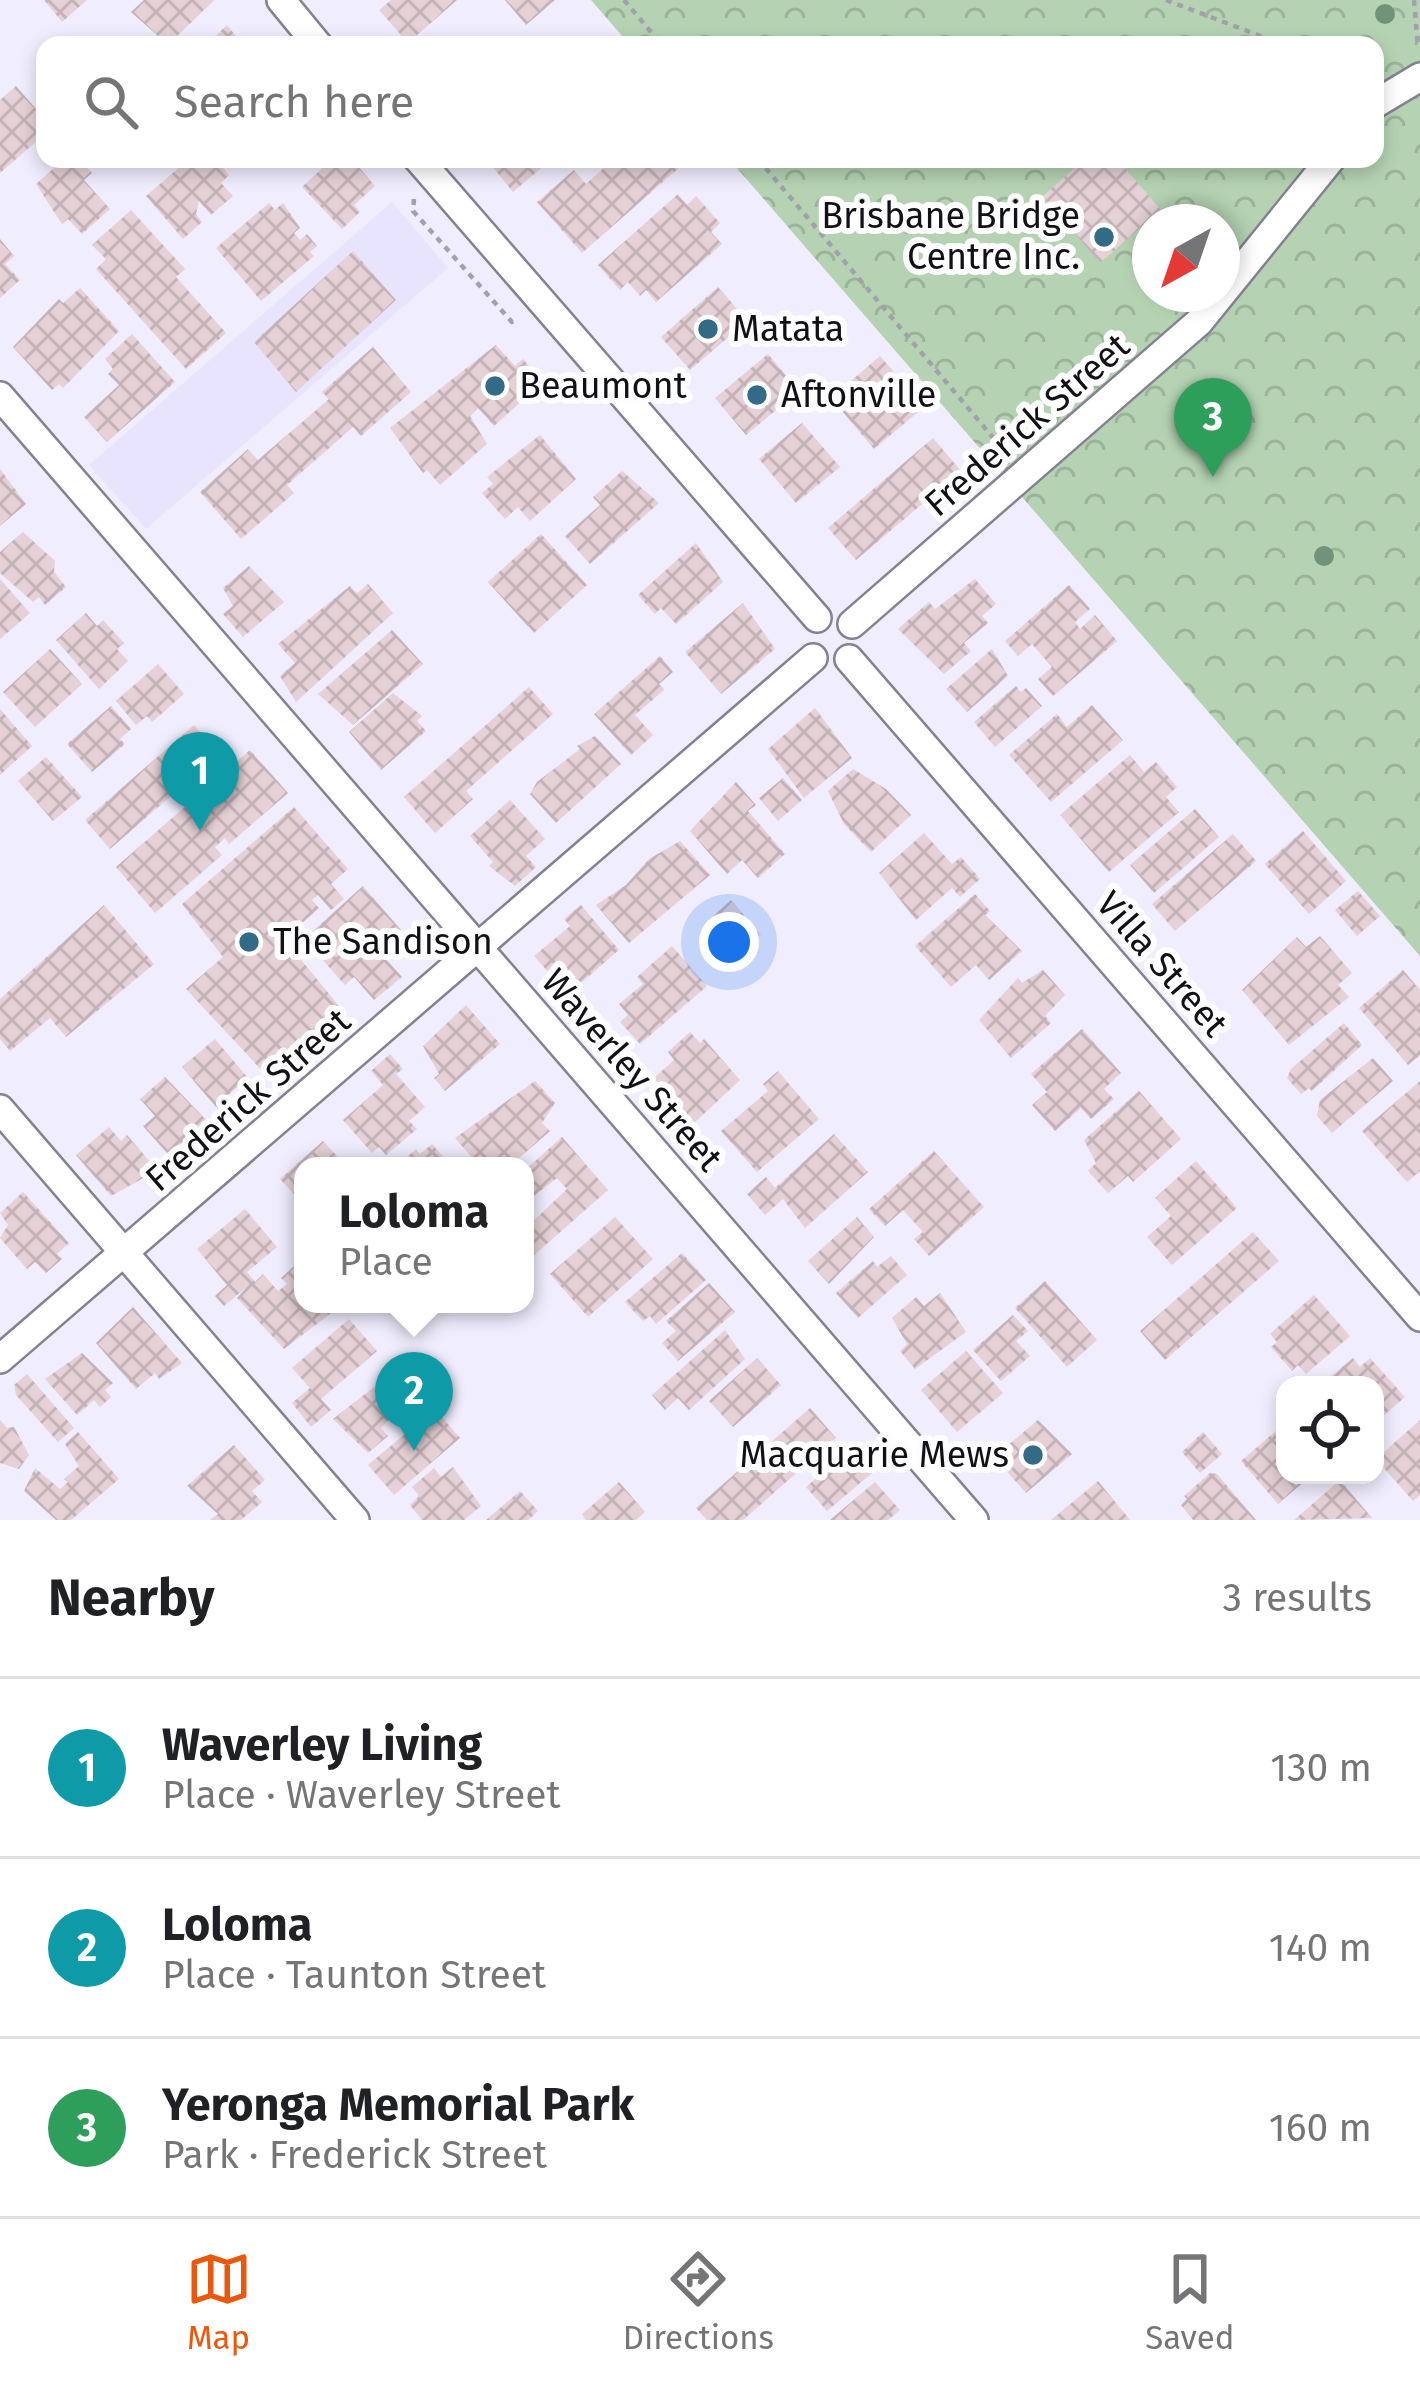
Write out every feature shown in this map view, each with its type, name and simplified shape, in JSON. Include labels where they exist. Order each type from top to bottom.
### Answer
[{"type":"street","points":[[280,0],[310,36]]},
{"type":"street","points":[[1384,98],[1420,76]]},
{"type":"street","points":[[426,168],[817,618]]},
{"type":"street","name":"Frederick Street","points":[[852,624],[1199,322],[1323,168]]},
{"type":"street","name":"Waverley Street","points":[[0,396],[974,1520]]},
{"type":"street","points":[[839,615],[852,624],[857,646],[849,659],[827,666],[813,658],[806,637],[817,618],[839,615]]},
{"type":"street","name":"Frederick Street","points":[[0,1359],[813,658]]},
{"type":"street","name":"Villa Street","points":[[849,659],[1420,1317]]},
{"type":"street","points":[[0,1109],[355,1520]]},
{"type":"path","points":[[624,0],[654,36]]},
{"type":"path","points":[[1166,0],[1260,36]]},
{"type":"path","points":[[1414,0],[1418,48]]},
{"type":"path","points":[[766,168],[1024,475]]},
{"type":"shaded area","points":[[392,202],[448,268],[146,529],[89,465]]},
{"type":"green space","points":[[591,0],[1420,0],[1420,956],[737,168],[1384,168],[1384,36],[622,36]]},
{"type":"building","points":[[44,0],[87,0],[62,22]]},
{"type":"building","points":[[144,0],[214,0],[177,36],[158,36],[131,12]]},
{"type":"building","points":[[391,0],[457,0],[416,36],[402,36],[379,10]]},
{"type":"building","points":[[505,0],[555,0],[526,25]]},
{"type":"building","points":[[227,25],[236,36],[215,36]]},
{"type":"building","points":[[16,86],[36,109],[36,142],[0,173],[0,100]]},
{"type":"building","points":[[54,168],[87,168],[92,173],[84,180],[110,209],[82,234],[68,219],[62,224],[36,184]]},
{"type":"building","points":[[179,168],[223,168],[229,175],[221,183],[233,196],[211,215],[199,201],[196,214],[202,222],[183,239],[146,196]]},
{"type":"building","points":[[322,168],[360,168],[375,186],[354,205],[360,212],[342,229],[302,187]]},
{"type":"building","points":[[493,168],[541,168],[513,192]]},
{"type":"building","points":[[604,168],[679,168],[582,253],[537,202],[574,170],[586,184]]},
{"type":"building","name":"Brisbane Bridge Centre Inc.","points":[[1075,168],[1125,168],[1156,204],[1132,204],[1132,235],[1100,263],[1043,196]]},
{"type":"building","points":[[678,194],[687,205],[696,196],[720,223],[711,232],[722,244],[656,302],[646,290],[640,296],[628,282],[620,290],[598,265]]},
{"type":"building","points":[[269,203],[275,210],[283,203],[300,228],[294,233],[300,240],[307,234],[317,246],[310,252],[314,256],[261,301],[216,248]]},
{"type":"building","points":[[131,210],[185,269],[176,277],[226,333],[186,369],[96,269],[106,259],[92,245]]},
{"type":"building","points":[[0,239],[14,256],[5,264],[20,280],[0,298]]},
{"type":"building","points":[[353,251],[396,300],[296,392],[254,342]]},
{"type":"building","name":"Matata","points":[[718,287],[751,325],[736,339],[732,334],[690,370],[661,337]]},
{"type":"building","points":[[80,288],[119,331],[63,388],[59,384],[52,390],[13,347],[59,299],[63,303]]},
{"type":"building","points":[[132,334],[175,382],[107,442],[84,417],[119,385],[108,374],[113,369],[105,359]]},
{"type":"building","points":[[496,345],[515,366],[523,359],[543,382],[494,426],[478,408],[470,416],[487,444],[440,485],[427,470],[423,473],[390,428]]},
{"type":"building","points":[[373,347],[411,392],[361,436],[353,427],[287,485],[294,493],[241,539],[200,492],[248,449],[258,460],[329,399],[322,392]]},
{"type":"building","name":"Aftonville","points":[[768,354],[799,391],[746,435],[715,398]]},
{"type":"building","points":[[880,356],[924,407],[874,449],[831,398]]},
{"type":"building","points":[[802,423],[840,467],[796,503],[759,459]]},
{"type":"building","points":[[540,435],[576,479],[530,521],[518,507],[505,519],[482,493],[493,484],[487,477]]},
{"type":"building","points":[[933,438],[961,471],[856,560],[828,528]]},
{"type":"building","points":[[0,469],[26,504],[0,526]]},
{"type":"building","points":[[622,471],[659,503],[590,564],[565,536],[600,505],[593,497]]},
{"type":"building","points":[[23,532],[55,561],[54,572],[66,587],[45,605],[39,597],[33,602],[0,573],[0,552]]},
{"type":"building","points":[[541,534],[587,585],[534,633],[488,582]]},
{"type":"building","points":[[696,543],[723,582],[676,624],[661,608],[655,614],[638,595]]},
{"type":"building","points":[[249,566],[284,602],[243,637],[223,614],[233,606],[223,588]]},
{"type":"building","points":[[0,579],[30,613],[0,639]]},
{"type":"building","points":[[975,579],[996,604],[982,616],[988,623],[964,643],[971,651],[944,674],[898,629],[929,602],[935,609]]},
{"type":"building","points":[[368,584],[393,613],[296,702],[280,676],[295,663],[278,644],[350,586],[357,593]]},
{"type":"building","points":[[1069,585],[1090,609],[1075,622],[1080,629],[1095,615],[1117,641],[1053,696],[1038,679],[1052,667],[1032,644],[1018,656],[1005,641]]},
{"type":"building","points":[[743,603],[775,649],[721,694],[685,652]]},
{"type":"building","points":[[86,613],[97,626],[103,620],[124,643],[117,649],[128,661],[99,689],[56,640]]},
{"type":"building","points":[[392,630],[423,664],[353,725],[318,694]]},
{"type":"building","points":[[50,649],[82,684],[35,727],[3,692]]},
{"type":"building","points":[[992,649],[1008,676],[967,712],[946,689]]},
{"type":"building","points":[[660,656],[673,672],[659,684],[664,690],[635,715],[653,735],[631,755],[594,714]]},
{"type":"building","points":[[158,664],[184,694],[152,722],[147,716],[136,725],[116,701]]},
{"type":"building","points":[[1016,686],[1021,692],[1026,688],[1042,706],[995,747],[974,722]]},
{"type":"building","points":[[529,687],[553,714],[466,791],[473,799],[435,833],[404,797]]},
{"type":"building","points":[[393,693],[422,716],[417,721],[426,731],[381,770],[349,732]]},
{"type":"building","points":[[1092,705],[1123,740],[1051,802],[1009,755],[1057,714],[1067,727]]},
{"type":"building","points":[[111,706],[131,729],[120,739],[125,744],[92,772],[67,744]]},
{"type":"building","points":[[815,708],[852,758],[804,798],[768,749]]},
{"type":"building","points":[[0,709],[32,746],[0,775]]},
{"type":"building","points":[[194,725],[219,754],[110,849],[85,820]]},
{"type":"building","points":[[595,736],[621,764],[556,823],[530,794],[537,782],[580,749],[577,746]]},
{"type":"building","points":[[250,750],[288,793],[229,844],[225,838],[215,847],[222,855],[155,913],[116,867]]},
{"type":"building","points":[[1130,755],[1144,772],[1156,762],[1177,787],[1166,797],[1179,812],[1109,872],[1060,815]]},
{"type":"building","points":[[46,757],[82,797],[53,821],[18,781]]},
{"type":"building","points":[[853,769],[886,789],[911,815],[871,852],[844,824],[828,791]]},
{"type":"building","points":[[783,778],[802,800],[778,821],[759,798]]},
{"type":"building","points":[[736,782],[756,805],[748,811],[785,854],[758,878],[742,860],[727,874],[690,831]]},
{"type":"building","points":[[510,800],[545,839],[526,856],[536,867],[515,886],[489,866],[493,862],[470,836]]},
{"type":"building","name":"The Sandison","points":[[294,807],[348,869],[331,884],[344,899],[331,910],[318,895],[312,900],[319,908],[284,939],[343,1011],[268,1077],[186,989],[223,957],[182,904]]},
{"type":"building","points":[[1195,809],[1219,837],[1154,893],[1130,865]]},
{"type":"building","points":[[1303,831],[1346,881],[1309,914],[1265,864]]},
{"type":"building","points":[[924,833],[952,864],[961,857],[980,879],[960,897],[952,888],[916,920],[879,873]]},
{"type":"building","points":[[1233,834],[1256,861],[1175,931],[1152,904]]},
{"type":"building","points":[[680,841],[710,875],[629,943],[596,905],[626,885],[649,859]]},
{"type":"building","points":[[363,886],[401,930],[378,950],[402,977],[374,1000],[354,977],[345,985],[304,939]]},
{"type":"building","points":[[1358,891],[1380,916],[1357,936],[1335,910]]},
{"type":"building","points":[[975,894],[990,911],[985,915],[1022,951],[989,980],[976,965],[951,987],[915,946]]},
{"type":"building","points":[[731,900],[761,935],[736,957],[711,918]]},
{"type":"building","points":[[104,905],[154,964],[66,1037],[50,1018],[10,1051],[0,1039],[0,999]]},
{"type":"building","points":[[581,905],[619,950],[568,994],[534,956],[570,926],[564,919]]},
{"type":"building","points":[[1320,936],[1352,973],[1338,985],[1349,997],[1289,1045],[1242,990],[1297,937],[1306,947]]},
{"type":"building","points":[[672,946],[707,986],[640,1044],[620,1022],[628,1015],[619,1004],[643,984],[637,977]]},
{"type":"building","points":[[1043,970],[1065,995],[1045,1016],[1051,1023],[1011,1058],[979,1020],[1018,978],[1022,983]]},
{"type":"building","points":[[1403,970],[1420,990],[1420,1055],[1408,1065],[1359,1008]]},
{"type":"building","points":[[466,1005],[500,1044],[445,1091],[434,1078],[439,1074],[423,1046]]},
{"type":"building","points":[[1344,1023],[1362,1045],[1312,1091],[1309,1088],[1301,1094],[1287,1078],[1291,1069]]},
{"type":"building","points":[[1082,1029],[1121,1073],[1104,1089],[1114,1099],[1091,1119],[1081,1108],[1055,1131],[1032,1105],[1047,1092],[1031,1074]]},
{"type":"building","points":[[690,1032],[700,1043],[704,1039],[740,1080],[676,1140],[657,1119],[676,1103],[654,1078],[674,1060],[668,1052]]},
{"type":"building","points":[[215,1039],[248,1078],[228,1095],[234,1102],[221,1113],[182,1067]]},
{"type":"building","points":[[390,1054],[403,1069],[396,1074],[425,1107],[409,1121],[417,1129],[386,1155],[379,1147],[372,1153],[343,1120],[383,1085],[371,1071]]},
{"type":"building","points":[[1373,1058],[1393,1081],[1332,1133],[1317,1116],[1320,1100]]},
{"type":"building","points":[[778,1071],[819,1119],[757,1172],[721,1131],[768,1091],[763,1084]]},
{"type":"building","points":[[165,1077],[210,1124],[167,1153],[143,1126],[155,1116],[140,1099]]},
{"type":"building","points":[[535,1081],[555,1103],[542,1123],[550,1131],[520,1157],[472,1157],[455,1138]]},
{"type":"building","points":[[1420,1081],[1420,1171],[1407,1182],[1362,1131]]},
{"type":"building","points":[[1139,1091],[1181,1139],[1133,1182],[1128,1176],[1108,1193],[1088,1171],[1096,1163],[1084,1140]]},
{"type":"building","points":[[109,1127],[121,1141],[127,1135],[151,1163],[142,1170],[147,1176],[111,1196],[76,1155]]},
{"type":"building","points":[[834,1134],[868,1172],[805,1228],[783,1199],[765,1215],[747,1194],[766,1177],[775,1188]]},
{"type":"building","points":[[562,1137],[608,1190],[534,1255],[534,1220],[567,1189],[557,1178],[534,1196],[534,1162]]},
{"type":"building","points":[[323,1141],[338,1157],[305,1157]]},
{"type":"building","points":[[432,1144],[443,1157],[407,1157],[416,1149],[420,1154]]},
{"type":"building","points":[[934,1151],[984,1207],[929,1256],[914,1239],[923,1232],[903,1210],[885,1226],[869,1209]]},
{"type":"building","points":[[1196,1161],[1237,1208],[1172,1265],[1147,1237],[1171,1216],[1155,1198]]},
{"type":"building","points":[[294,1167],[294,1194],[280,1179]]},
{"type":"building","points":[[23,1192],[69,1243],[57,1254],[62,1259],[46,1273],[35,1262],[27,1269],[0,1238],[8,1225],[0,1213]]},
{"type":"building","points":[[245,1209],[277,1247],[247,1272],[255,1282],[263,1274],[278,1291],[287,1284],[281,1278],[294,1266],[294,1313],[331,1313],[284,1349],[237,1298],[247,1287],[224,1306],[215,1296],[227,1285],[197,1249]]},
{"type":"building","points":[[615,1217],[653,1259],[588,1317],[550,1274]]},
{"type":"building","points":[[857,1217],[874,1237],[829,1284],[808,1261]]},
{"type":"building","points":[[1253,1232],[1279,1261],[1165,1360],[1140,1331]]},
{"type":"building","points":[[682,1253],[706,1280],[656,1324],[650,1316],[643,1321],[625,1302]]},
{"type":"building","points":[[891,1256],[907,1275],[858,1318],[836,1293],[873,1261],[877,1267]]},
{"type":"building","points":[[1045,1281],[1097,1340],[1067,1367],[1015,1308]]},
{"type":"building","points":[[709,1283],[735,1312],[678,1361],[662,1343],[676,1331],[666,1321]]},
{"type":"building","points":[[940,1293],[966,1332],[915,1369],[900,1351],[907,1344],[892,1318],[916,1297],[924,1306]]},
{"type":"building","points":[[1314,1295],[1350,1336],[1306,1374],[1298,1365],[1292,1371],[1271,1347],[1277,1342],[1270,1334]]},
{"type":"building","points":[[133,1307],[182,1363],[159,1379],[155,1373],[136,1389],[96,1343]]},
{"type":"building","points":[[1013,1315],[1028,1331],[1016,1341],[1030,1356],[1001,1381],[973,1350]]},
{"type":"building","points":[[349,1319],[377,1351],[321,1399],[331,1410],[311,1427],[292,1403],[310,1388],[292,1368]]},
{"type":"building","points":[[725,1330],[745,1359],[689,1410],[678,1398],[665,1410],[652,1395]]},
{"type":"building","points":[[966,1351],[1003,1393],[957,1432],[921,1390]]},
{"type":"building","points":[[82,1353],[113,1383],[105,1390],[111,1397],[100,1407],[94,1400],[77,1415],[45,1379]]},
{"type":"building","points":[[757,1358],[781,1385],[733,1427],[709,1401]]},
{"type":"building","points":[[1353,1358],[1360,1367],[1370,1358],[1405,1397],[1384,1415],[1384,1376],[1331,1376]]},
{"type":"building","points":[[392,1373],[412,1395],[381,1428],[388,1436],[368,1453],[333,1419]]},
{"type":"building","points":[[27,1374],[74,1428],[58,1442],[16,1395],[14,1385]]},
{"type":"building","points":[[428,1401],[460,1438],[394,1495],[368,1465],[417,1424],[410,1416]]},
{"type":"building","points":[[810,1408],[836,1438],[743,1520],[707,1520],[696,1508]]},
{"type":"building","points":[[0,1420],[7,1428],[14,1427],[29,1455],[19,1469],[0,1463]]},
{"type":"building","name":"Macquarie Mews","points":[[1038,1420],[1072,1454],[1026,1493],[994,1457]]},
{"type":"building","points":[[1420,1420],[1420,1495],[1413,1501],[1384,1468],[1384,1452]]},
{"type":"building","points":[[1276,1431],[1276,1484],[1301,1484],[1278,1504],[1241,1461]]},
{"type":"building","points":[[78,1432],[119,1479],[71,1520],[56,1520],[24,1491],[35,1468],[60,1489],[68,1482],[64,1479],[79,1466],[65,1444]]},
{"type":"building","points":[[1203,1432],[1222,1454],[1200,1473],[1182,1452]]},
{"type":"building","points":[[857,1443],[878,1468],[827,1511],[806,1487]]},
{"type":"building","points":[[234,1445],[265,1480],[252,1491],[262,1502],[241,1520],[210,1520],[218,1514],[187,1486]]},
{"type":"building","points":[[453,1467],[481,1506],[464,1520],[422,1520],[410,1505],[419,1496],[412,1487],[434,1468],[441,1477]]},
{"type":"building","points":[[1210,1473],[1217,1474],[1256,1520],[1193,1520],[1181,1505],[1187,1499],[1184,1496]]},
{"type":"building","points":[[1098,1481],[1130,1520],[1051,1520]]},
{"type":"building","points":[[619,1482],[645,1512],[636,1520],[586,1520],[582,1514]]},
{"type":"building","points":[[875,1482],[900,1510],[888,1520],[830,1520]]},
{"type":"building","points":[[1335,1484],[1343,1484],[1372,1518],[1294,1520]]},
{"type":"building","points":[[520,1491],[538,1511],[528,1520],[486,1520]]},
{"type":"place","name":"Brisbane Bridge Centre Inc.","points":[[1104,237]]},
{"type":"place","name":"Matata","points":[[708,329]]},
{"type":"place","name":"Beaumont","points":[[495,386]]},
{"type":"place","name":"Aftonville","points":[[757,395]]},
{"type":"place","name":"Yeronga Memorial Park","points":[[1213,477]]},
{"type":"place","name":"Waverley Living","points":[[200,831]]},
{"type":"place","name":"The Sandison","points":[[249,942]]},
{"type":"place","name":"Loloma","points":[[414,1451]]},
{"type":"place","name":"Macquarie Mews","points":[[1033,1455]]}]
